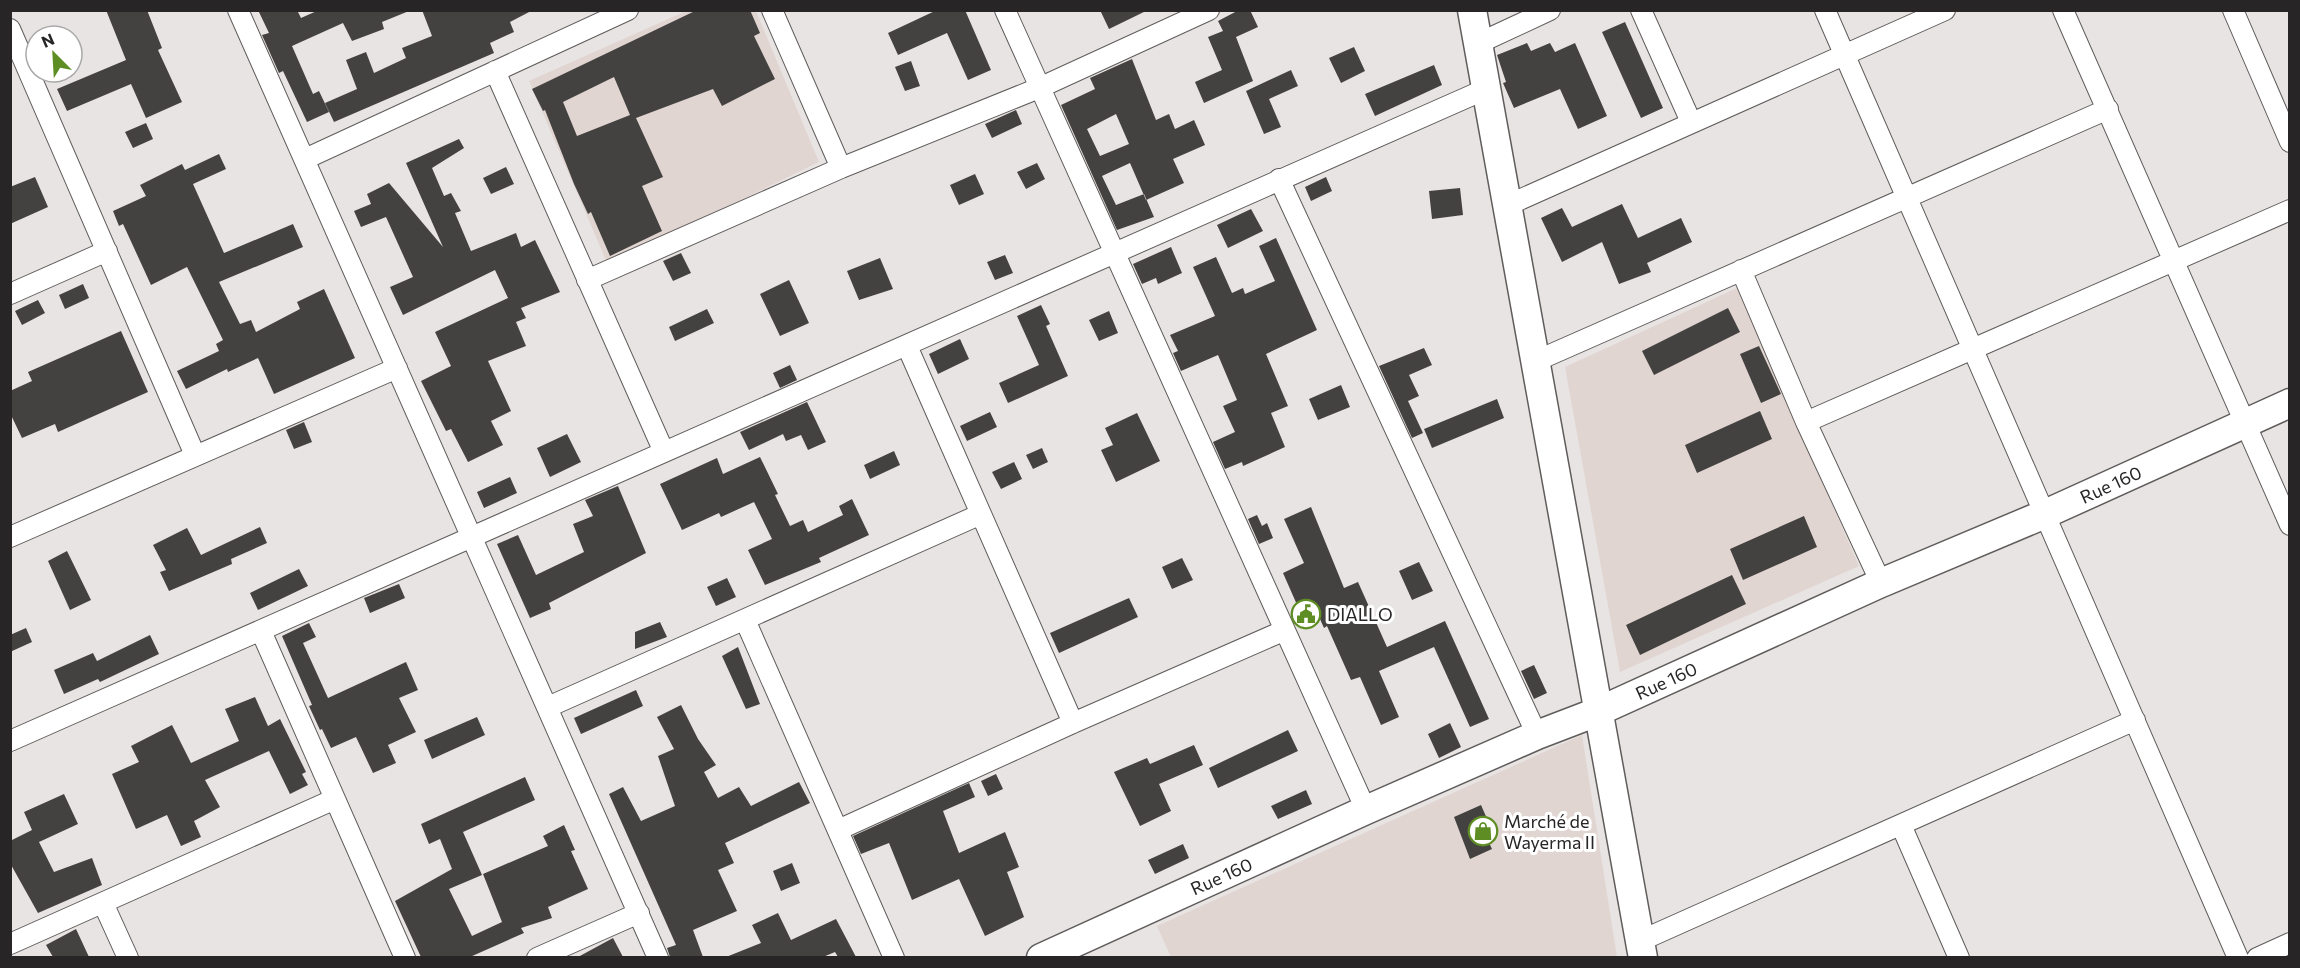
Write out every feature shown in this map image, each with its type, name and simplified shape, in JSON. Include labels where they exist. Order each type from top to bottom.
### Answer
[{"type":"street","points":[[238,10],[658,957]]},
{"type":"street","points":[[305,159],[628,10]]},
{"type":"street","points":[[772,10],[841,168]]},
{"type":"street","points":[[1005,10],[1116,253],[1283,631],[1366,810]]},
{"type":"street","points":[[587,280],[841,168],[1039,88],[1209,10]]},
{"type":"street","points":[[1472,10],[1641,949],[1901,825],[2135,720]]},
{"type":"street","points":[[1477,44],[1550,10]]},
{"type":"street","points":[[1641,10],[1691,122]]},
{"type":"street","points":[[1826,10],[2238,957]]},
{"type":"street","points":[[1508,205],[1944,10]]},
{"type":"street","points":[[2063,10],[2289,525]]},
{"type":"street","points":[[2233,10],[2289,142]]},
{"type":"street","points":[[10,29],[19,75],[107,251],[195,455]]},
{"type":"street","points":[[495,71],[664,452]]},
{"type":"street","points":[[11,741],[1486,89]]},
{"type":"street","points":[[1536,361],[2108,109]]},
{"type":"street","points":[[1279,179],[1536,735]]},
{"type":"street","points":[[1806,422],[2174,263],[2289,210]]},
{"type":"street","points":[[10,294],[107,251]]},
{"type":"street","points":[[1741,270],[1806,422],[1881,583]]},
{"type":"street","points":[[906,346],[1073,723]]},
{"type":"street","points":[[10,537],[397,368]]},
{"type":"street","name":"Rue 160","points":[[1041,957],[1366,810],[1536,735],[1597,712],[1881,583],[2045,514],[2289,403]]},
{"type":"street","points":[[548,707],[981,514]]},
{"type":"street","points":[[745,620],[894,957]]},
{"type":"street","points":[[261,631],[405,957]]},
{"type":"street","points":[[838,830],[1283,631]]},
{"type":"street","points":[[10,944],[334,799]]},
{"type":"street","points":[[1901,825],[1959,957]]},
{"type":"street","points":[[103,903],[128,957]]},
{"type":"street","points":[[537,957],[639,913]]},
{"type":"street","points":[[2257,957],[2289,943]]},
{"type":"shaded area","points":[[686,11],[756,11],[819,162],[608,265],[529,81]]},
{"type":"shaded area","points":[[1737,288],[1859,566],[1620,672],[1565,367]]},
{"type":"shaded area","name":"Marché de Wayerma II","points":[[1582,735],[1617,957],[1171,957],[1157,926]]},
{"type":"building","points":[[106,10],[147,10],[162,48],[158,50],[182,102],[146,118],[131,84],[67,111],[57,89],[69,84],[84,84],[84,78],[126,60]]},
{"type":"building","points":[[258,10],[297,10],[301,18],[319,10],[409,11],[382,22],[384,29],[352,41],[343,23],[292,46],[313,94],[319,91],[329,112],[307,122],[283,71],[279,73],[262,35],[269,33]]},
{"type":"building","points":[[422,10],[533,10],[510,22],[514,32],[490,43],[494,53],[334,122],[325,103],[357,89],[346,60],[366,52],[374,73],[406,58],[402,48],[432,36]]},
{"type":"building","points":[[697,10],[750,10],[760,33],[754,36],[775,79],[722,106],[713,89],[636,118],[663,177],[642,186],[662,231],[610,256],[591,212],[588,214],[574,184],[545,110],[543,111],[532,89]],"holes":[[[614,77],[630,115],[577,136],[563,102]]]},
{"type":"building","points":[[937,10],[965,10],[991,70],[968,80],[947,33],[898,55],[888,33]]},
{"type":"building","points":[[1100,10],[1148,10],[1109,29]]},
{"type":"building","points":[[1239,10],[1250,10],[1258,27],[1236,37],[1253,81],[1204,103],[1195,82],[1222,70],[1208,37],[1223,31],[1218,21]]},
{"type":"building","points":[[1625,22],[1663,108],[1641,118],[1602,32]]},
{"type":"building","points":[[1527,43],[1531,51],[1550,43],[1555,52],[1575,43],[1607,116],[1578,129],[1560,89],[1514,108],[1503,83],[1506,82],[1497,55]]},
{"type":"building","points":[[1354,47],[1365,71],[1341,83],[1329,58]]},
{"type":"building","points":[[1132,59],[1156,120],[1169,114],[1175,129],[1194,120],[1205,145],[1173,159],[1184,183],[1147,200],[1154,217],[1117,230],[1061,105],[1095,89],[1090,78]],"holes":[[[1116,114],[1129,144],[1100,156],[1087,129]],[[1130,163],[1143,194],[1116,205],[1102,176]]]},
{"type":"building","points":[[911,61],[920,86],[905,91],[895,67]]},
{"type":"building","points":[[1434,65],[1442,85],[1375,116],[1365,94]]},
{"type":"building","points":[[1291,70],[1298,86],[1269,99],[1281,127],[1264,134],[1246,91]]},
{"type":"building","points":[[1016,110],[1022,124],[992,138],[985,124]]},
{"type":"building","points":[[146,123],[153,139],[133,148],[125,132]]},
{"type":"building","points":[[459,139],[464,148],[432,168],[444,196],[451,193],[461,211],[455,213],[471,251],[516,233],[521,247],[535,240],[560,292],[521,308],[526,318],[516,322],[526,346],[488,361],[511,411],[491,421],[503,445],[468,462],[451,429],[446,431],[421,381],[451,366],[435,332],[508,298],[495,270],[403,315],[390,287],[413,277],[386,217],[361,227],[354,211],[371,204],[367,194],[389,183],[443,247],[406,163]]},
{"type":"building","points":[[219,154],[226,169],[193,184],[224,253],[293,224],[303,247],[219,282],[240,324],[251,320],[256,332],[300,309],[297,302],[324,289],[355,358],[274,394],[258,358],[228,372],[227,369],[186,389],[177,371],[219,351],[216,344],[223,340],[187,267],[151,285],[123,224],[119,226],[113,211],[146,196],[140,185],[182,164],[185,170]]},
{"type":"building","points":[[1037,163],[1045,179],[1026,189],[1017,172]]},
{"type":"building","points":[[506,167],[514,184],[491,194],[483,178]]},
{"type":"building","points":[[975,174],[984,194],[959,205],[950,185]]},
{"type":"building","points":[[35,177],[48,207],[10,224],[10,187]]},
{"type":"building","points":[[1326,177],[1332,191],[1311,201],[1305,187]]},
{"type":"building","points":[[1460,188],[1463,215],[1432,219],[1429,191]]},
{"type":"building","points":[[1622,204],[1638,238],[1681,218],[1692,242],[1647,263],[1651,272],[1619,284],[1602,242],[1562,262],[1541,218],[1562,208],[1572,227]]},
{"type":"building","points":[[1251,209],[1263,231],[1228,248],[1217,225]]},
{"type":"building","points":[[1276,238],[1317,330],[1266,354],[1288,406],[1271,413],[1285,447],[1243,466],[1242,462],[1225,469],[1213,442],[1235,432],[1223,406],[1237,400],[1218,355],[1181,371],[1173,353],[1178,351],[1170,335],[1215,316],[1193,267],[1216,257],[1232,293],[1243,288],[1245,294],[1275,281],[1259,246]]},
{"type":"building","points":[[1171,247],[1182,273],[1158,284],[1156,278],[1142,284],[1133,264]]},
{"type":"building","points":[[681,253],[691,273],[673,281],[663,261]]},
{"type":"building","points":[[1005,255],[1013,273],[995,280],[987,262]]},
{"type":"building","points":[[880,258],[893,289],[859,300],[847,271]]},
{"type":"building","points":[[789,280],[809,323],[780,336],[760,294]]},
{"type":"building","points":[[83,284],[89,298],[65,309],[59,295]]},
{"type":"building","points":[[38,300],[45,313],[22,325],[15,311]]},
{"type":"building","points":[[1041,305],[1050,324],[1046,326],[1068,376],[1008,403],[999,383],[1039,365],[1017,316]]},
{"type":"building","points":[[1728,308],[1740,332],[1654,375],[1642,351]]},
{"type":"building","points":[[707,309],[714,323],[675,341],[669,327]]},
{"type":"building","points":[[1109,311],[1118,333],[1099,341],[1089,320]]},
{"type":"building","points":[[121,331],[148,392],[58,432],[55,424],[22,438],[10,413],[10,391],[32,381],[28,372]]},
{"type":"building","points":[[960,339],[969,359],[938,374],[929,354]]},
{"type":"building","points":[[1759,346],[1781,394],[1761,403],[1740,354]]},
{"type":"building","points":[[1424,348],[1432,365],[1409,375],[1419,396],[1408,401],[1423,433],[1412,438],[1379,366]]},
{"type":"building","points":[[790,365],[797,380],[780,388],[773,373]]},
{"type":"building","points":[[1341,385],[1350,407],[1318,420],[1309,399]]},
{"type":"building","points":[[1497,399],[1504,418],[1432,448],[1424,429]]},
{"type":"building","points":[[807,402],[826,442],[808,450],[801,435],[786,441],[783,434],[749,450],[740,432]]},
{"type":"building","points":[[1760,411],[1772,439],[1697,473],[1685,445]]},
{"type":"building","points":[[990,412],[997,427],[967,441],[960,426]]},
{"type":"building","points":[[1137,413],[1160,461],[1116,482],[1101,450],[1113,445],[1105,428]]},
{"type":"building","points":[[304,422],[312,442],[294,449],[286,430]]},
{"type":"building","points":[[567,434],[581,462],[550,477],[537,448]]},
{"type":"building","points":[[1042,448],[1048,462],[1033,469],[1026,455]]},
{"type":"building","points":[[894,451],[900,465],[870,479],[864,465]]},
{"type":"building","points":[[760,457],[790,526],[803,520],[808,532],[843,515],[839,506],[852,499],[869,535],[819,558],[821,562],[765,585],[748,550],[772,539],[754,502],[721,517],[719,513],[682,530],[660,484],[717,458],[723,474]]},
{"type":"building","points":[[1014,462],[1022,479],[1001,489],[992,472]]},
{"type":"building","points":[[510,477],[517,493],[484,508],[477,492]]},
{"type":"building","points":[[618,486],[646,553],[549,603],[551,609],[530,618],[497,544],[518,535],[536,575],[584,552],[573,524],[593,516],[585,500]]},
{"type":"building","points":[[1311,507],[1344,588],[1358,582],[1387,647],[1445,621],[1489,719],[1470,727],[1434,647],[1379,671],[1399,717],[1381,725],[1360,677],[1351,680],[1327,626],[1324,628],[1312,601],[1298,607],[1283,573],[1304,563],[1284,519]]},
{"type":"building","points":[[1257,515],[1262,526],[1267,523],[1273,538],[1259,544],[1248,519]]},
{"type":"building","points":[[1804,516],[1817,547],[1743,580],[1730,549]]},
{"type":"building","points":[[260,527],[267,543],[231,559],[232,564],[169,591],[160,572],[166,570],[153,545],[187,528],[201,555]]},
{"type":"building","points":[[67,551],[91,600],[70,610],[48,561]]},
{"type":"building","points":[[1182,558],[1193,580],[1172,589],[1162,567]]},
{"type":"building","points":[[1419,562],[1433,591],[1412,600],[1399,571]]},
{"type":"building","points":[[299,569],[308,586],[258,610],[250,593]]},
{"type":"building","points":[[1732,575],[1746,604],[1640,655],[1626,625]]},
{"type":"building","points":[[727,578],[736,597],[716,606],[707,587]]},
{"type":"building","points":[[399,584],[405,598],[370,613],[364,598]]},
{"type":"building","points":[[1129,598],[1138,617],[1059,653],[1050,633]]},
{"type":"building","points":[[660,622],[667,637],[635,649],[635,632]]},
{"type":"building","points":[[309,623],[316,637],[303,643],[328,698],[406,662],[418,690],[399,698],[416,732],[388,745],[396,763],[373,773],[356,737],[331,748],[309,706],[312,705],[282,636]]},
{"type":"building","points":[[26,628],[32,642],[10,652],[10,635]]},
{"type":"building","points":[[150,635],[159,654],[100,682],[98,679],[64,694],[54,670],[93,653],[97,661]]},
{"type":"building","points":[[738,647],[760,704],[746,709],[722,656]]},
{"type":"building","points":[[1534,665],[1547,693],[1534,699],[1521,671]]},
{"type":"building","points":[[636,690],[643,706],[581,734],[574,718]]},
{"type":"building","points":[[255,697],[268,726],[280,719],[306,772],[302,774],[308,785],[290,794],[269,751],[205,780],[220,807],[194,821],[201,837],[181,846],[167,815],[136,829],[112,774],[139,762],[131,746],[172,725],[191,763],[239,741],[225,709]]},
{"type":"building","points":[[681,705],[698,739],[716,765],[704,772],[718,798],[739,787],[751,806],[799,782],[810,803],[725,843],[734,863],[718,870],[737,911],[693,930],[703,957],[670,957],[667,948],[676,945],[609,794],[623,787],[641,821],[675,806],[658,756],[674,749],[657,717]]},
{"type":"building","points":[[477,717],[485,735],[432,759],[424,740]]},
{"type":"building","points":[[1450,723],[1461,747],[1439,758],[1428,734]]},
{"type":"building","points":[[1288,730],[1298,751],[1218,788],[1209,768]]},
{"type":"building","points":[[1194,745],[1203,765],[1159,784],[1171,811],[1140,826],[1114,772],[1147,758],[1150,764]]},
{"type":"building","points":[[996,774],[1003,789],[988,796],[981,781]]},
{"type":"building","points":[[525,777],[535,800],[463,832],[482,875],[449,889],[472,936],[502,922],[483,874],[548,846],[543,836],[564,825],[575,850],[571,851],[588,889],[548,907],[552,918],[521,928],[524,933],[470,957],[421,957],[395,901],[452,869],[440,839],[429,844],[421,824]]},
{"type":"building","points":[[969,783],[975,797],[943,811],[959,853],[1005,832],[1019,867],[1007,872],[1024,917],[985,936],[959,879],[912,900],[889,843],[861,854],[853,836]]},
{"type":"building","points":[[1306,790],[1312,804],[1278,819],[1271,806]]},
{"type":"building","points":[[64,794],[78,824],[39,842],[54,872],[92,858],[102,885],[38,913],[10,863],[10,841],[32,830],[24,812]]},
{"type":"building","points":[[1481,805],[1488,821],[1480,824],[1492,849],[1470,859],[1454,817]]},
{"type":"building","points":[[1183,844],[1189,858],[1155,874],[1148,860]]},
{"type":"building","points":[[792,863],[800,883],[781,891],[773,871]]},
{"type":"building","points":[[778,913],[791,940],[836,919],[856,957],[838,957],[835,952],[823,957],[726,957],[761,943],[752,925]]},
{"type":"building","points":[[76,929],[89,957],[53,957],[46,945]]},
{"type":"building","points":[[613,938],[623,957],[578,957]]},
{"type":"place","name":"DIALLO","points":[[1306,614]]},
{"type":"place","name":"Marché de Wayerma II","points":[[1483,831]]}]
